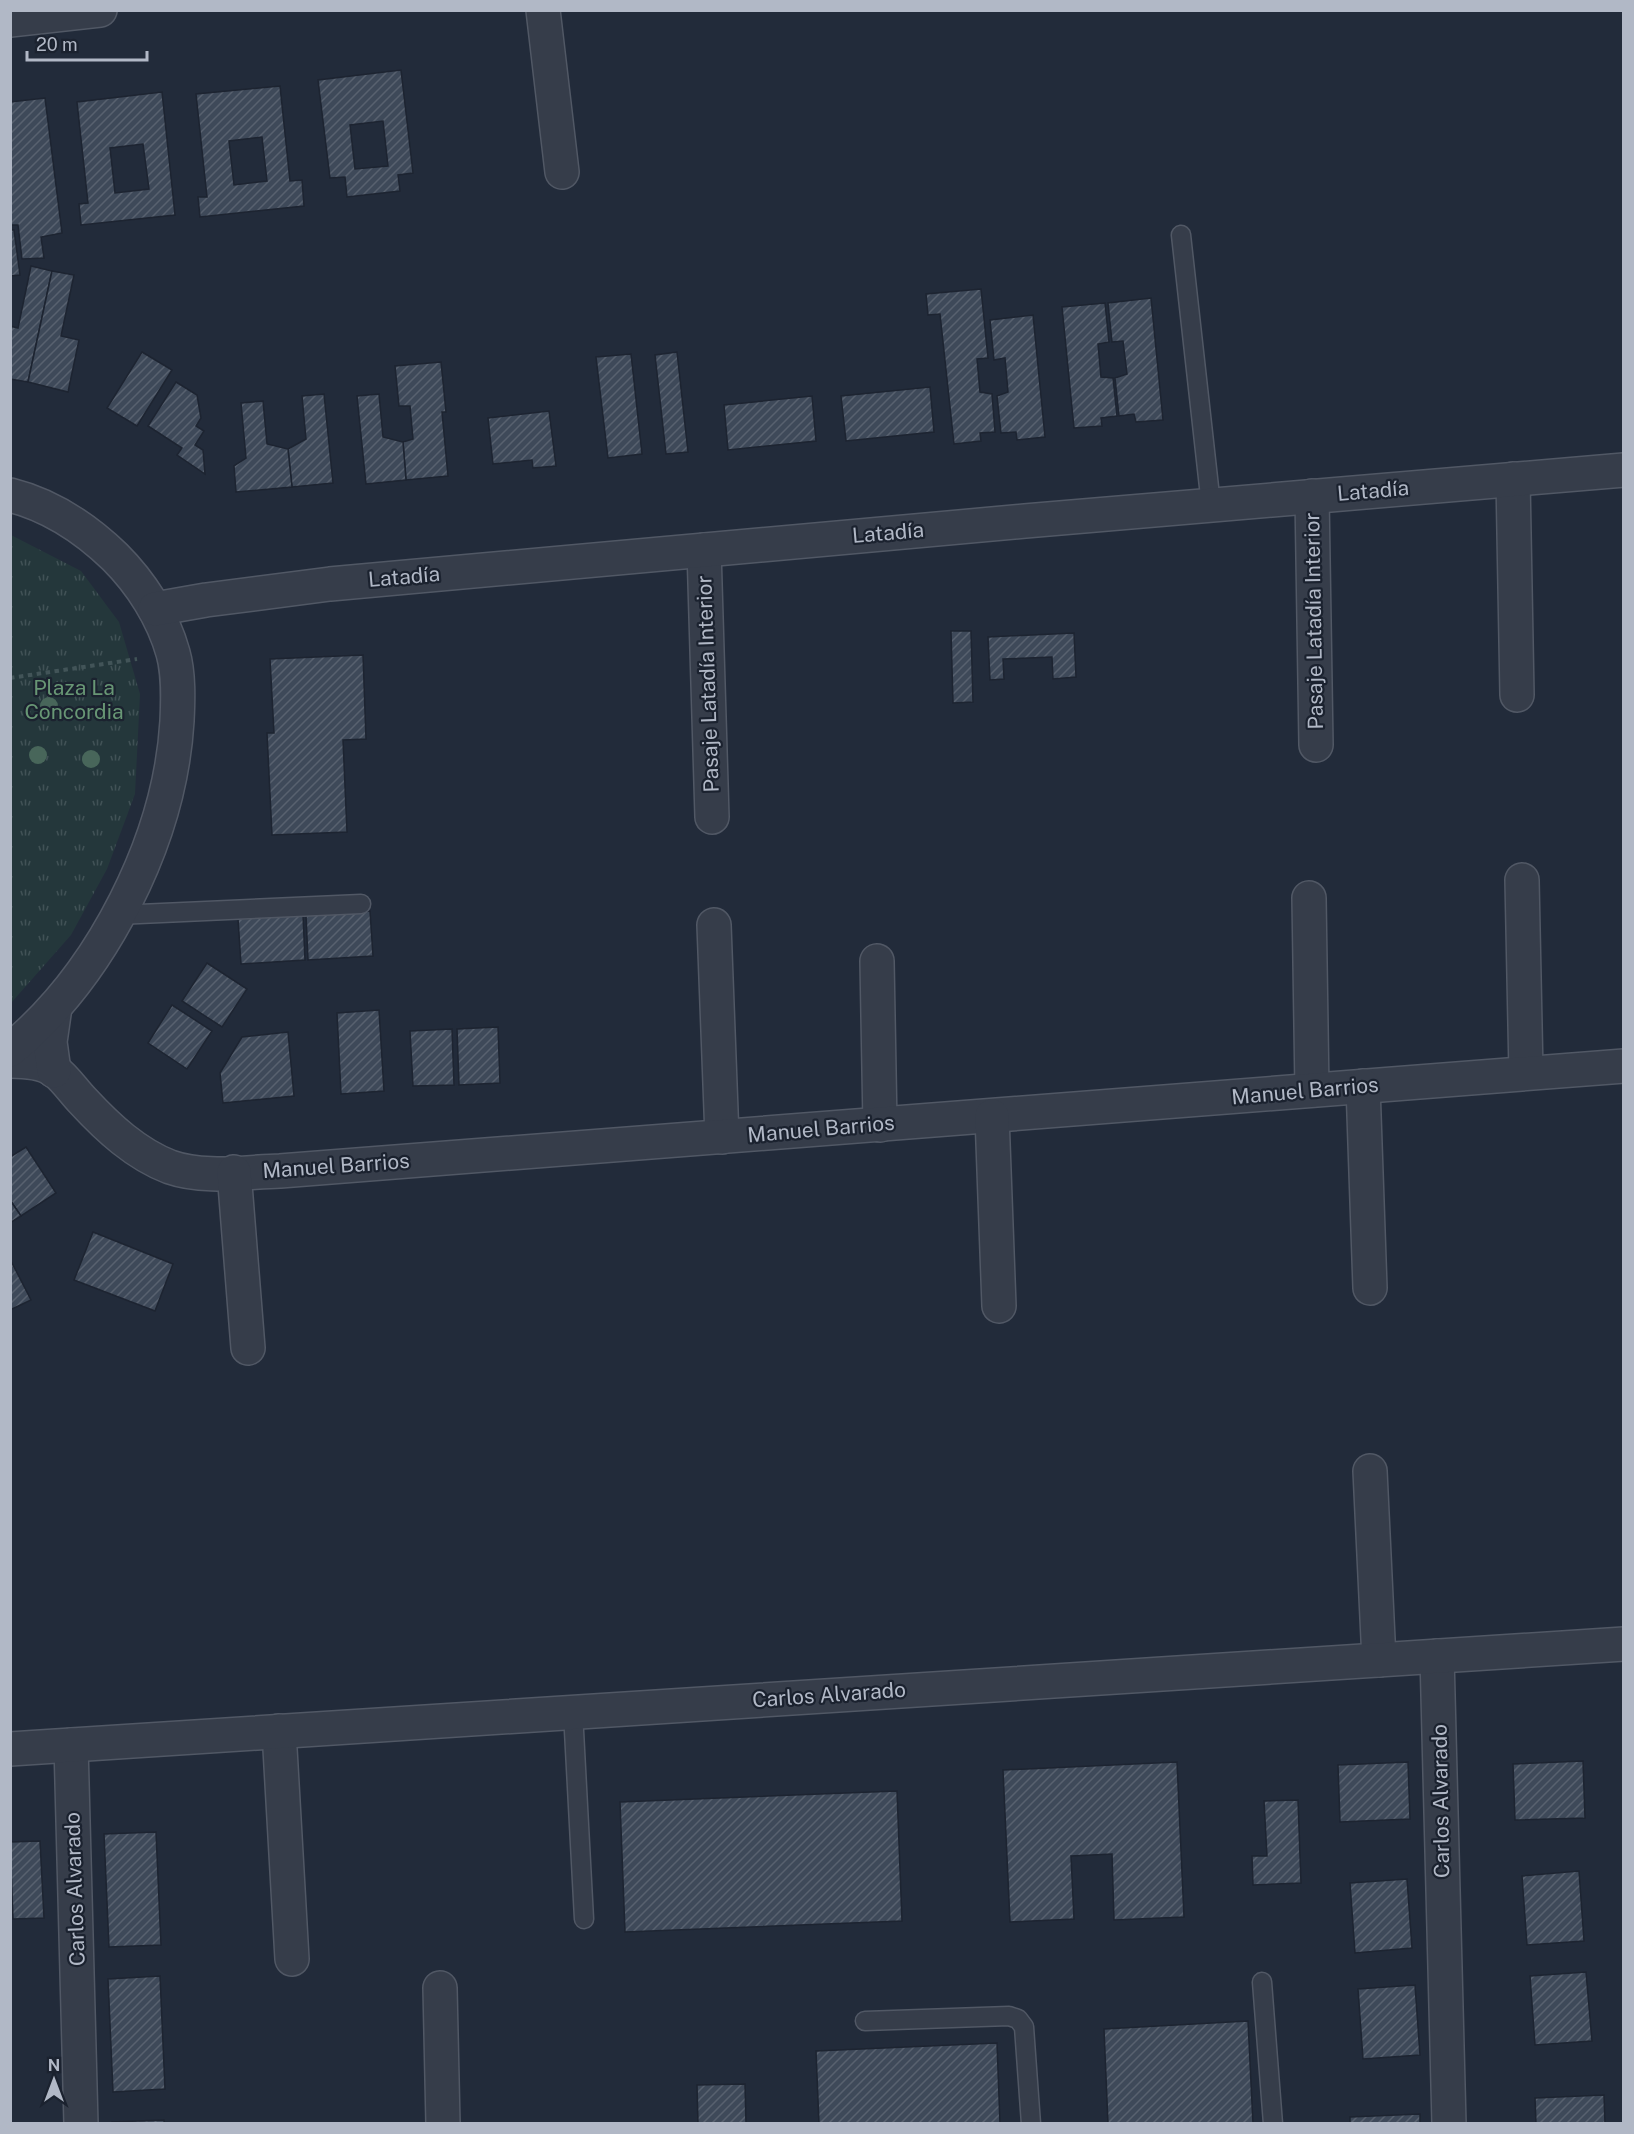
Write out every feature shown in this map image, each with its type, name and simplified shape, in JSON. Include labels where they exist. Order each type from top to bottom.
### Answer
[{"type":"street","points":[[10,20],[43,13],[100,10]]},
{"type":"street","points":[[543,10],[562,172]]},
{"type":"street","name":"Latadía","points":[[155,609],[330,584],[1623,470]]},
{"type":"street","points":[[1513,479],[1517,695]]},
{"type":"street","points":[[10,495],[47,508],[76,525],[104,546],[140,587],[155,609],[173,654],[178,706],[172,765],[162,809],[132,886],[99,949],[77,981],[27,1037],[10,1050]]},
{"type":"street","name":"Pasaje Latadía Interior","points":[[1312,496],[1316,745]]},
{"type":"street","name":"Pasaje Latadía Interior","points":[[704,550],[712,817]]},
{"type":"street","points":[[1522,880],[1526,1073]]},
{"type":"street","points":[[1309,898],[1312,1090]]},
{"type":"street","points":[[714,925],[722,1137]]},
{"type":"street","points":[[877,961],[880,1125]]},
{"type":"street","points":[[54,1071],[51,1042],[55,1007]]},
{"type":"street","name":"Manuel Barrios","points":[[10,1061],[28,1061],[54,1071],[93,1112],[138,1151],[172,1167],[213,1174],[280,1171],[880,1125],[1623,1065]]},
{"type":"street","points":[[1363,1086],[1371,1288]]},
{"type":"street","points":[[992,1116],[999,1306]]},
{"type":"street","points":[[234,1172],[248,1348]]},
{"type":"street","points":[[1371,1471],[1379,1660]]},
{"type":"street","name":"Carlos Alvarado","points":[[10,1749],[1623,1644]]},
{"type":"street","name":"Carlos Alvarado","points":[[1437,1656],[1449,2124]]},
{"type":"street","points":[[279,1731],[292,1959]]},
{"type":"street","name":"Carlos Alvarado","points":[[71,1745],[81,2124]]},
{"type":"street","points":[[440,1988],[443,2124]]},
{"type":"lane","points":[[1181,235],[1211,505]]},
{"type":"lane","points":[[117,915],[361,904]]},
{"type":"lane","points":[[573,1712],[584,1919]]},
{"type":"lane","points":[[1262,1982],[1273,2124]]},
{"type":"lane","points":[[865,2020],[1009,2016],[1018,2019],[1024,2026],[1031,2124]]},
{"type":"path","points":[[10,678],[173,654]]},
{"type":"green space","name":"Plaza La Concordia","points":[[11,535],[81,571],[119,622],[140,694],[135,794],[107,869],[71,935],[11,1003]]},
{"type":"building","points":[[401,70],[413,173],[398,175],[400,191],[347,197],[345,177],[330,178],[318,80]],"holes":[[[383,121],[388,166],[355,169],[350,125]]]},
{"type":"building","points":[[280,86],[290,181],[302,180],[304,206],[200,217],[198,197],[207,197],[196,94]],"holes":[[[262,137],[267,181],[234,185],[229,141]]]},
{"type":"building","points":[[162,92],[175,215],[81,225],[79,204],[88,203],[77,102]],"holes":[[[143,144],[149,189],[115,193],[110,148]]]},
{"type":"building","points":[[45,98],[62,233],[41,237],[44,258],[22,259],[18,225],[10,225],[10,102]]},
{"type":"building","points":[[10,230],[14,230],[20,275],[10,276]]},
{"type":"building","points":[[31,266],[52,271],[28,382],[10,379],[10,326],[18,328]]},
{"type":"building","points":[[52,271],[74,275],[61,336],[79,340],[68,392],[28,382]]},
{"type":"building","points":[[981,289],[988,358],[977,359],[980,392],[992,394],[995,432],[980,433],[981,441],[954,444],[940,314],[928,315],[926,294]]},
{"type":"building","points":[[1151,298],[1163,420],[1136,422],[1134,414],[1119,416],[1115,378],[1127,374],[1123,341],[1112,342],[1108,303]]},
{"type":"building","points":[[1105,303],[1109,342],[1098,344],[1101,377],[1113,378],[1117,416],[1101,418],[1102,426],[1074,428],[1062,307]]},
{"type":"building","points":[[1033,315],[1045,437],[1017,440],[1016,432],[1001,433],[997,396],[1008,392],[1005,358],[994,360],[990,320]]},
{"type":"building","points":[[142,352],[172,370],[137,426],[107,408]]},
{"type":"building","points":[[677,352],[688,452],[666,454],[655,355]]},
{"type":"building","points":[[631,354],[642,454],[608,458],[596,357]]},
{"type":"building","points":[[441,362],[446,412],[442,412],[448,476],[406,480],[403,442],[413,439],[410,406],[399,406],[395,366]]},
{"type":"building","points":[[176,382],[197,395],[201,418],[196,426],[204,431],[195,445],[203,450],[205,474],[177,455],[182,448],[148,426]]},
{"type":"building","points":[[930,387],[934,432],[846,441],[841,396]]},
{"type":"building","points":[[324,394],[333,483],[292,487],[288,449],[306,439],[302,396]]},
{"type":"building","points":[[379,394],[383,437],[403,442],[406,480],[366,484],[357,396]]},
{"type":"building","points":[[812,396],[816,441],[728,450],[724,405]]},
{"type":"building","points":[[263,401],[267,444],[288,449],[292,487],[236,492],[234,466],[246,458],[241,403]]},
{"type":"building","points":[[549,411],[556,466],[533,468],[532,460],[493,464],[488,418]]},
{"type":"building","points":[[951,631],[971,631],[973,702],[953,703]]},
{"type":"building","points":[[1074,633],[1076,677],[1053,679],[1052,657],[1003,659],[1004,679],[990,680],[988,637]]},
{"type":"building","points":[[363,655],[366,739],[343,740],[347,832],[272,835],[267,733],[274,733],[270,659]]},
{"type":"building","points":[[370,911],[373,956],[308,960],[306,915]]},
{"type":"building","points":[[303,915],[305,960],[241,964],[238,919]]},
{"type":"building","points":[[207,963],[247,989],[222,1027],[182,1001]]},
{"type":"building","points":[[172,1005],[212,1031],[187,1069],[148,1043]]},
{"type":"building","points":[[379,1010],[384,1091],[341,1094],[337,1013]]},
{"type":"building","points":[[498,1027],[500,1083],[459,1085],[457,1029]]},
{"type":"building","points":[[452,1029],[454,1085],[413,1086],[410,1031]]},
{"type":"building","points":[[288,1032],[294,1096],[223,1103],[220,1073],[242,1037]]},
{"type":"building","points":[[26,1147],[56,1193],[21,1216],[10,1200],[10,1157]]},
{"type":"building","points":[[10,1200],[21,1216],[10,1223]]},
{"type":"building","points":[[93,1232],[173,1264],[155,1311],[74,1280]]},
{"type":"building","points":[[10,1259],[31,1300],[10,1310]]},
{"type":"building","points":[[1583,1761],[1585,1818],[1515,1820],[1513,1764]]},
{"type":"building","points":[[1177,1762],[1184,1917],[1114,1920],[1112,1854],[1071,1856],[1074,1919],[1010,1922],[1003,1770]]},
{"type":"building","points":[[1408,1762],[1410,1819],[1340,1822],[1338,1765]]},
{"type":"building","points":[[897,1791],[902,1921],[625,1932],[620,1802]]},
{"type":"building","points":[[1298,1800],[1301,1883],[1253,1885],[1252,1856],[1267,1856],[1264,1801]]},
{"type":"building","points":[[156,1832],[161,1945],[109,1947],[104,1834]]},
{"type":"building","points":[[40,1841],[44,1918],[13,1919],[10,1842]]},
{"type":"building","points":[[1579,1871],[1584,1941],[1527,1945],[1522,1876]]},
{"type":"building","points":[[1407,1879],[1412,1948],[1355,1953],[1350,1883]]},
{"type":"building","points":[[1586,1972],[1592,2041],[1535,2045],[1530,1976]]},
{"type":"building","points":[[160,1976],[165,2089],[113,2092],[108,1979]]},
{"type":"building","points":[[1415,1985],[1420,2055],[1363,2059],[1358,1989]]},
{"type":"building","points":[[1248,2021],[1253,2124],[1108,2124],[1104,2029]]},
{"type":"building","points":[[997,2043],[1000,2124],[819,2124],[816,2051]]},
{"type":"building","points":[[745,2084],[746,2124],[698,2124],[697,2085]]},
{"type":"building","points":[[1604,2095],[1605,2124],[1536,2124],[1535,2098]]},
{"type":"building","points":[[1420,2114],[1420,2124],[1350,2124],[1350,2117]]},
{"type":"building","points":[[164,2120],[164,2124],[112,2124],[112,2122]]}]
